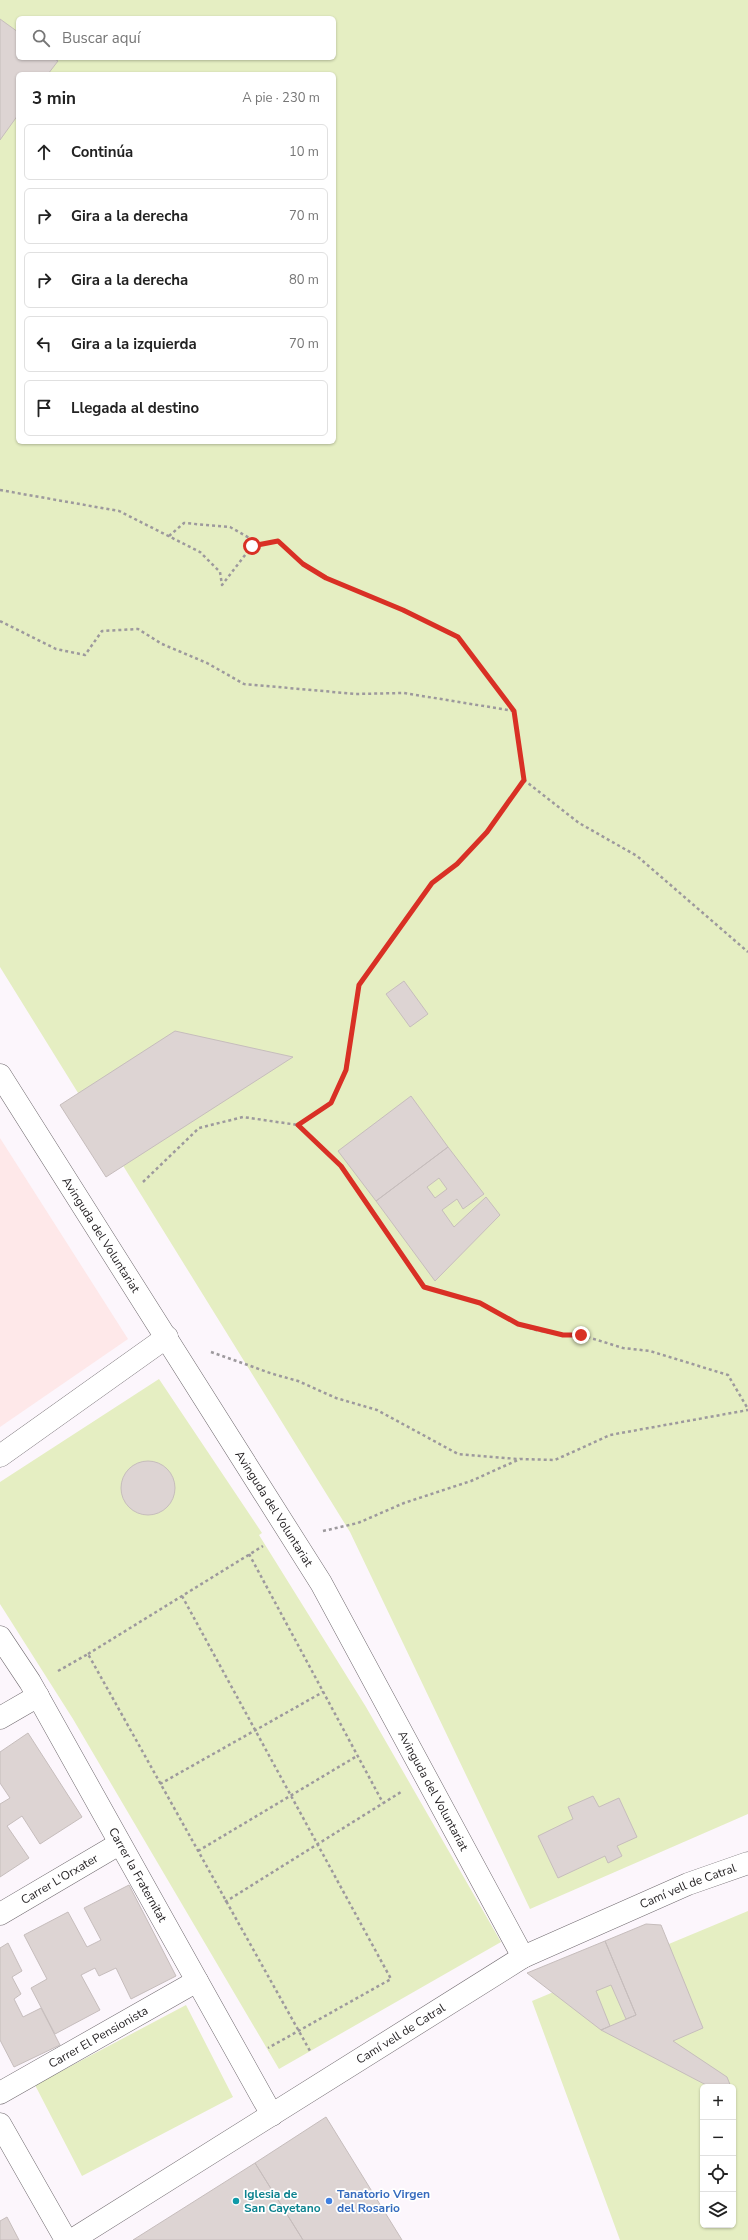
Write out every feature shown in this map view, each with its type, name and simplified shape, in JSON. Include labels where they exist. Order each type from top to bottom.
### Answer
[{"type":"street","name":"Avinguda del Voluntariat","points":[[0,1075],[167,1337],[321,1583],[523,1957]]},
{"type":"street","points":[[0,1456],[167,1337]]},
{"type":"street","name":"Carrer la Fraternitat","points":[[0,1637],[38,1696],[272,2114]]},
{"type":"street","points":[[0,1718],[38,1696]]},
{"type":"street","name":"Carrer L'Orxater","points":[[0,1914],[120,1844]]},
{"type":"street","name":"Camí vell de Catral","points":[[72,2240],[523,1957],[688,1884],[748,1863]]},
{"type":"street","name":"Carrer El Pensionista","points":[[0,2093],[197,1981]]},
{"type":"street","points":[[0,2124],[66,2240]]},
{"type":"path","points":[[0,490],[120,512],[200,552],[220,572],[222,585],[252,546],[253,540],[230,527],[184,523],[169,536]]},
{"type":"path","points":[[252,546],[278,541],[303,564],[326,578],[403,610],[458,637],[514,711],[524,780],[487,832],[457,864],[432,883],[359,985],[346,1070],[331,1103],[298,1125]]},
{"type":"path","points":[[0,621],[56,648],[85,655],[102,631],[138,629],[162,644],[207,663],[244,684],[356,694],[404,693],[514,711]]},
{"type":"path","points":[[524,780],[579,823],[637,856],[748,952]]},
{"type":"path","points":[[143,1182],[199,1128],[243,1117],[298,1125],[341,1166],[424,1287],[480,1303],[518,1324],[536,1330],[563,1335],[581,1335],[623,1348],[650,1351],[728,1375],[748,1410],[610,1435],[555,1460],[458,1454],[377,1410],[336,1398],[298,1380],[273,1374],[167,1337]]},
{"type":"path","points":[[293,1538],[358,1523],[404,1503],[471,1481],[520,1459]]},
{"type":"path","points":[[54,1673],[88,1654],[265,1544]]},
{"type":"path","points":[[249,1554],[383,1803]]},
{"type":"path","points":[[182,1596],[391,1979],[268,2048]]},
{"type":"path","points":[[88,1654],[225,1902],[310,2051]]},
{"type":"path","points":[[160,1784],[323,1692]]},
{"type":"path","points":[[198,1851],[357,1756]]},
{"type":"path","points":[[225,1902],[407,1788]]},
{"type":"shaded area","points":[[0,1138],[128,1339],[0,1427]]},
{"type":"green space","points":[[0,0],[748,0],[748,1814],[530,1909],[350,1532],[0,967]]},
{"type":"green space","points":[[159,1379],[262,1533],[259,1535],[366,1707],[501,1942],[279,2069],[73,1719],[0,1604],[0,1482]]},
{"type":"green space","points":[[748,1911],[748,2240],[620,2240],[532,2001]]},
{"type":"green space","points":[[186,2005],[233,2097],[82,2176],[35,2085]]},
{"type":"building","points":[[0,19],[16,31],[16,60],[58,61],[50,72],[16,72],[16,118],[0,140]]},
{"type":"building","points":[[404,981],[428,1014],[410,1027],[386,994]]},
{"type":"building","points":[[175,1031],[293,1057],[106,1177],[60,1105]]},
{"type":"building","points":[[411,1096],[448,1147],[376,1201],[338,1151]]},
{"type":"building","points":[[448,1147],[484,1194],[463,1209],[457,1199],[442,1210],[454,1227],[486,1197],[500,1215],[435,1281],[376,1201]],"holes":[[[439,1178],[447,1189],[435,1198],[427,1187]]]},
{"type":"building","points":[[143,1461],[153,1461],[163,1465],[171,1473],[175,1483],[175,1493],[171,1503],[163,1511],[153,1515],[143,1515],[133,1511],[125,1503],[121,1493],[121,1483],[125,1473],[133,1465]]},
{"type":"building","points":[[28,1733],[82,1817],[40,1844],[22,1816],[7,1826],[29,1858],[0,1877],[0,1804],[10,1798],[0,1783],[0,1752]]},
{"type":"building","points":[[593,1796],[599,1807],[619,1798],[637,1837],[617,1846],[622,1856],[608,1863],[605,1856],[558,1878],[538,1836],[573,1819],[568,1807]]},
{"type":"building","points":[[129,1885],[176,1976],[131,1999],[116,1968],[99,1976],[95,1968],[81,1975],[100,2010],[55,2034],[31,1988],[47,1979],[24,1935],[68,1912],[87,1947],[101,1940],[84,1908]]},
{"type":"building","points":[[646,1924],[661,1925],[703,2028],[673,2041],[727,2077],[730,2084],[704,2084],[601,2030],[636,2015],[605,1941]]},
{"type":"building","points":[[605,1941],[636,2015],[626,2019],[611,1985],[596,1991],[610,2026],[601,2030],[527,1973]]},
{"type":"building","points":[[8,1943],[22,1971],[12,1977],[21,1994],[14,1999],[23,2017],[41,2008],[60,2045],[14,2067],[0,2040],[0,1948]]},
{"type":"building","name":"Tanatorio Virgen del Rosario","points":[[326,2117],[402,2240],[303,2240],[255,2163]]},
{"type":"building","name":"Iglesia de San Cayetano","points":[[255,2163],[303,2240],[133,2240]]},
{"type":"building","points":[[7,2217],[19,2240],[0,2240],[0,2221]]},
{"type":"place","name":"Iglesia de San Cayetano","points":[[236,2201]]},
{"type":"place","name":"Tanatorio Virgen del Rosario","points":[[329,2201]]},
{"type":"route","points":[[252,546],[278,541],[303,564],[326,578],[403,610],[458,637],[514,711],[524,780],[487,832],[457,864],[432,883],[412,908],[359,985],[346,1070],[331,1103],[298,1125],[341,1166],[424,1287],[480,1303],[518,1324],[536,1330],[563,1335],[581,1335]]}]
